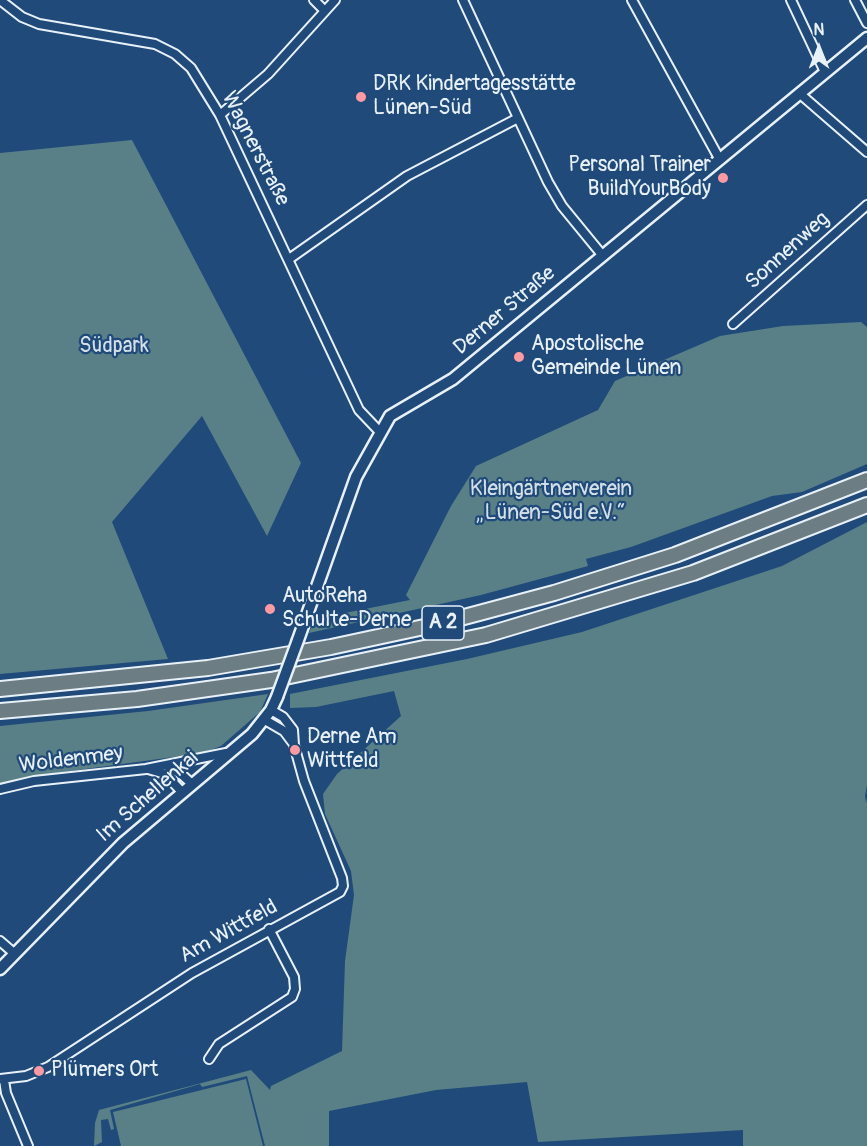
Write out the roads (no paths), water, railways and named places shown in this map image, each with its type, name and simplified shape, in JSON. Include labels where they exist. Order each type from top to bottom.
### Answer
[{"type":"highway","name":"A 2","points":[[0,689],[208,668],[331,647],[438,624],[543,597],[631,569],[741,531],[867,480]]},
{"type":"highway","name":"A 2","points":[[0,711],[137,699],[271,681],[486,635],[693,573],[867,505]]},
{"type":"street","name":"Wagnerstraße","points":[[0,0],[22,17],[39,24],[142,41],[167,49],[190,68],[220,115],[359,411],[379,431]]},
{"type":"street","points":[[314,0],[325,11]]},
{"type":"street","points":[[220,115],[268,74],[335,0]]},
{"type":"street","points":[[463,0],[562,206],[603,256]]},
{"type":"street","points":[[632,0],[720,160]]},
{"type":"street","points":[[791,0],[825,72]]},
{"type":"street","points":[[855,0],[867,22]]},
{"type":"street","name":"Derner Straße","points":[[299,637],[356,477],[379,431],[396,410],[453,379],[867,38]]},
{"type":"street","points":[[799,93],[867,152]]},
{"type":"street","points":[[289,259],[407,176],[518,118]]},
{"type":"street","name":"Sonnenweg","points":[[733,324],[867,206]]},
{"type":"street","name":"Im Schellenkai","points":[[0,969],[123,843],[265,720],[272,710],[299,637]]},
{"type":"street","name":"Am Wittfeld","points":[[2,1079],[48,1067],[192,973],[340,892],[343,886],[342,878],[308,792],[294,744],[292,727],[272,710]]},
{"type":"street","points":[[265,720],[284,731],[294,744]]},
{"type":"street","name":"Woldenmey","points":[[0,789],[34,781],[146,769],[230,752]]},
{"type":"street","points":[[163,766],[175,769],[192,784]]},
{"type":"street","name":"Woldenmey","points":[[146,769],[165,774],[182,792]]},
{"type":"street","points":[[209,1059],[219,1044],[292,996],[295,989],[294,977],[269,930]]},
{"type":"street","points":[[0,941],[15,954]]},
{"type":"street","points":[[2,1079],[28,1146]]},
{"type":"place","name":"DRK Kindertagesstätte Lünen-Süd","points":[[361,97]]},
{"type":"place","name":"Personal Trainer BuildYourBody","points":[[723,178]]},
{"type":"place","name":"Apostolische Gemeinde Lünen","points":[[519,357]]},
{"type":"place","name":"AutoReha Schulte-Derne","points":[[270,609]]},
{"type":"place","name":"Derne Am Wittfeld","points":[[295,750]]},
{"type":"place","name":"Plümers Ort","points":[[39,1071]]},
{"type":"park label","name":"Südpark","points":[[114,347]]},
{"type":"park label","name":"Kleingärtnerverein „Lünen-Süd e.V.“","points":[[551,502]]}]
